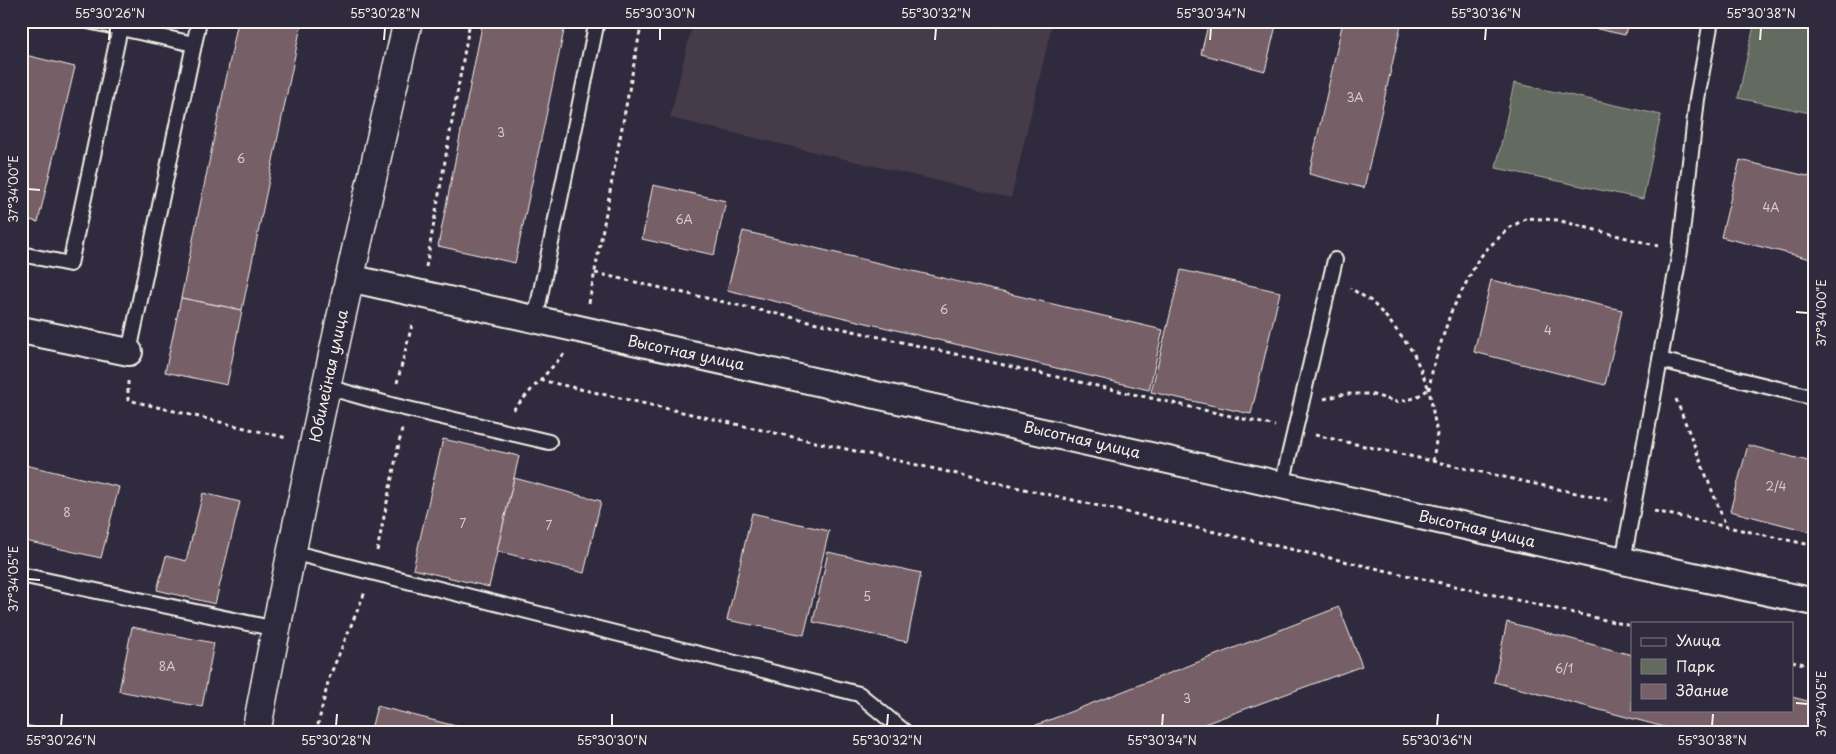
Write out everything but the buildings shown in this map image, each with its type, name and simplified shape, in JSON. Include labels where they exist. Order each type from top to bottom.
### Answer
[{"type":"street","name":"Юбилейная улица","points":[[256,733],[291,552],[349,278],[408,21]]},
{"type":"street","name":"Высотная улица","points":[[349,278],[423,283],[535,320],[1815,602]]},
{"type":"street","points":[[21,330],[129,352]]},
{"type":"lane","points":[[88,21],[194,44]]},
{"type":"lane","points":[[129,352],[199,21]]},
{"type":"lane","points":[[535,320],[597,21]]},
{"type":"lane","points":[[1623,561],[1680,251],[1697,99],[1711,21]]},
{"type":"lane","points":[[21,254],[70,264],[120,28]]},
{"type":"lane","points":[[1282,485],[1335,260]]},
{"type":"lane","points":[[1660,360],[1815,398]]},
{"type":"lane","points":[[327,387],[391,405],[549,442]]},
{"type":"lane","points":[[291,552],[859,694],[906,733]]},
{"type":"lane","points":[[21,575],[276,630]]},
{"type":"path","points":[[316,733],[329,678],[373,572],[405,416],[388,412],[423,283],[470,21]]},
{"type":"path","points":[[495,430],[584,331],[642,21]]},
{"type":"path","points":[[1301,404],[1345,394],[1370,394],[1397,402],[1415,398],[1429,389],[1440,343],[1451,312],[1478,260],[1509,228],[1527,218],[1557,220],[1680,251]]},
{"type":"path","points":[[595,273],[1815,546]]},
{"type":"path","points":[[1332,274],[1371,301],[1388,319],[1413,352],[1429,389],[1437,434],[1433,461]]},
{"type":"path","points":[[129,352],[128,400],[315,445]]},
{"type":"path","points":[[1660,360],[1726,527]]},
{"type":"path","points":[[540,380],[1631,626]]},
{"type":"path","points":[[1794,662],[1815,666]]},
{"type":"shaded area","points":[[693,21],[1053,21],[1011,198],[670,118]]},
{"type":"green space","points":[[1755,21],[1788,21],[1815,27],[1815,114],[1738,98]]},
{"type":"green space","points":[[1514,83],[1661,115],[1643,199],[1496,168]]}]
